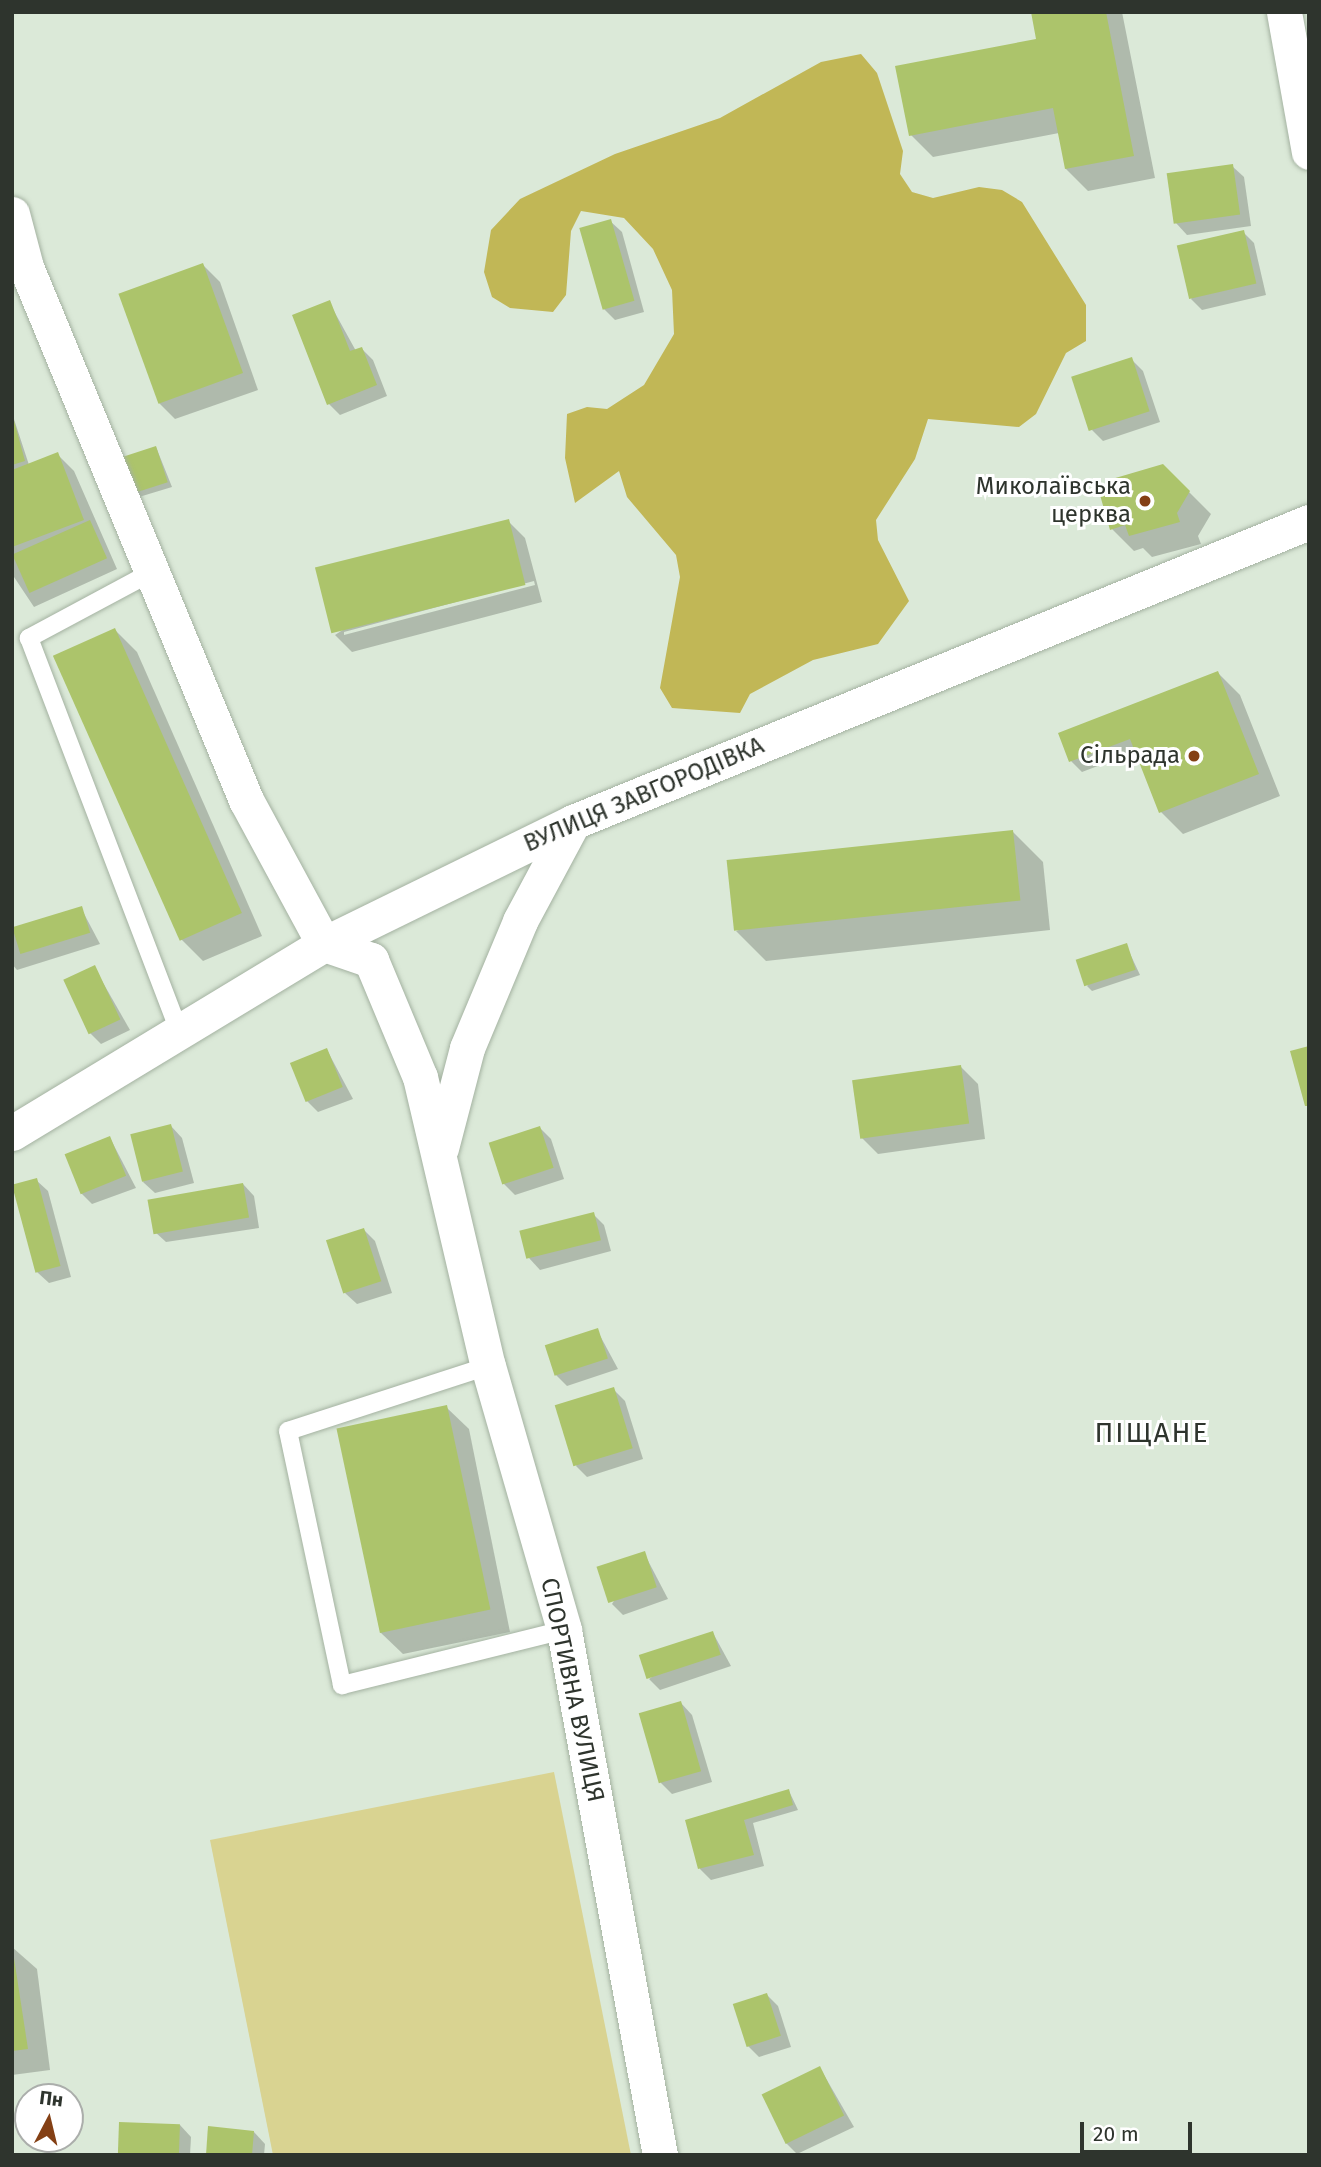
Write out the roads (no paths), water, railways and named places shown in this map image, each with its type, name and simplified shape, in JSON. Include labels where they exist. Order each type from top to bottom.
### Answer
[{"type":"street","points":[[1284,12],[1309,152]]},
{"type":"street","points":[[12,214],[26,267],[246,800],[324,944]]},
{"type":"street","name":"ВУЛИЦЯ ЗАВГОРОДІВКА","points":[[12,1133],[178,1029],[324,944],[573,822],[1309,522]]},
{"type":"street","points":[[441,1148],[467,1048],[520,921],[573,822]]},
{"type":"street","name":"СПОРТИВНА ВУЛИЦЯ","points":[[324,944],[371,960],[441,1148],[488,1366],[564,1630],[660,2155]]},
{"type":"lane","points":[[152,572],[29,638],[178,1029]]},
{"type":"lane","points":[[488,1366],[288,1431],[342,1685],[564,1630]]},
{"type":"place","name":"Миколаївська церква","points":[[1145,501]]},
{"type":"place","name":"Сільрада","points":[[1194,756]]},
{"type":"district","name":"ПІЩАНЕ","points":[[1152,1433]]}]
